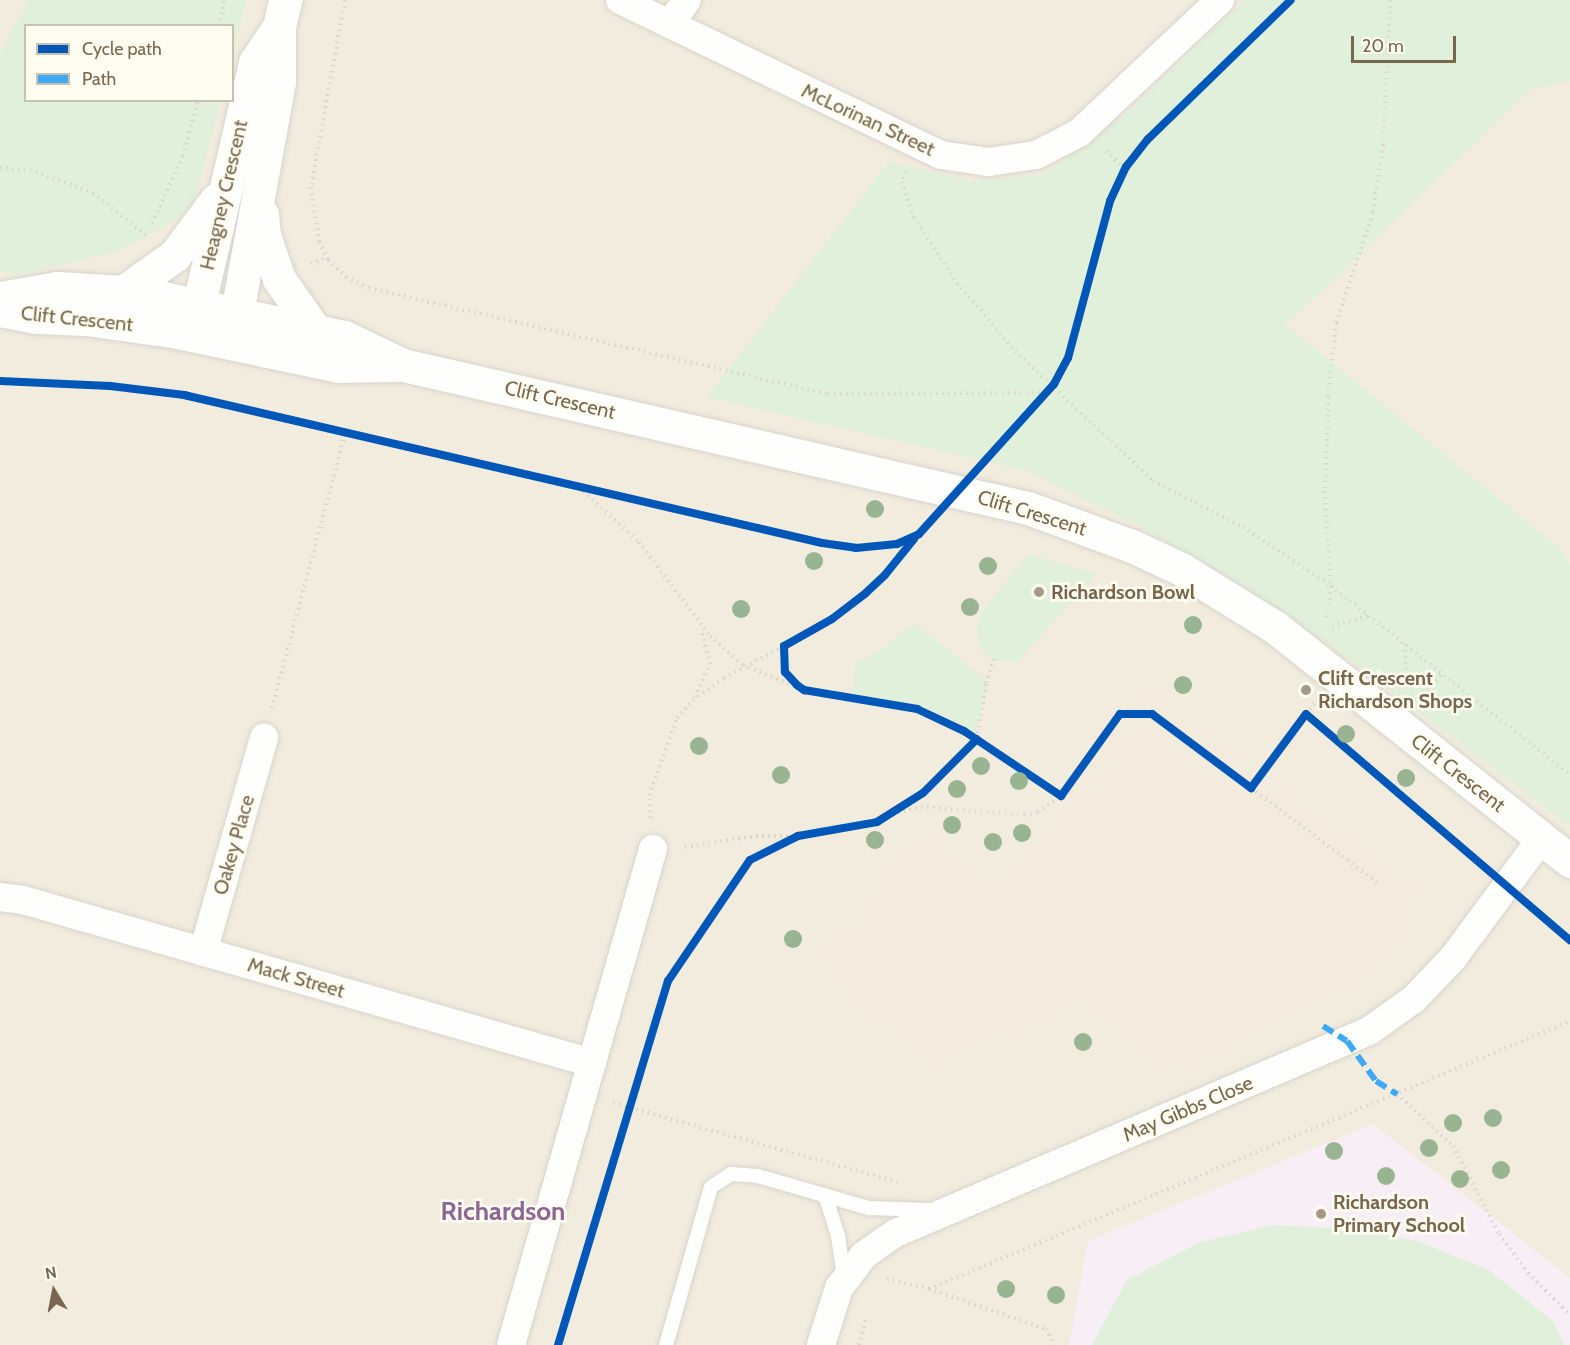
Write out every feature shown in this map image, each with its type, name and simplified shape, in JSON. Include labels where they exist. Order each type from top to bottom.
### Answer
[{"type":"street","name":"McLorinan Street","points":[[620,0],[941,155],[989,162],[1036,155],[1079,133],[1098,118],[1220,0]]},
{"type":"street","points":[[670,24],[687,0]]},
{"type":"street","name":"Heagney Crescent","points":[[195,320],[255,62],[282,13]]},
{"type":"street","name":"Heagney Crescent","points":[[234,328],[279,81],[282,13]]},
{"type":"street","points":[[123,292],[175,255],[204,222],[226,183]]},
{"type":"street","points":[[260,191],[264,235],[279,279],[315,330]]},
{"type":"street","name":"Clift Crescent","points":[[0,298],[57,288],[123,292],[195,320]]},
{"type":"street","name":"Clift Crescent","points":[[0,310],[195,320],[234,328],[339,366],[403,364]]},
{"type":"street","name":"Clift Crescent","points":[[234,328],[315,330],[344,337],[403,364],[1001,500],[1132,546],[1180,569],[1275,627],[1570,861]]},
{"type":"street","name":"Oakey Place","points":[[203,952],[264,738]]},
{"type":"street","name":"May Gibbs Close","points":[[820,1345],[847,1278],[864,1255],[897,1233],[1369,1031],[1414,999],[1453,958],[1542,838]]},
{"type":"street","points":[[511,1345],[653,849]]},
{"type":"street","name":"Mack Street","points":[[0,897],[23,900],[592,1063]]},
{"type":"lane","points":[[666,1345],[711,1187],[730,1174],[758,1176],[869,1208],[957,1208]]},
{"type":"lane","points":[[825,1195],[838,1236],[847,1278]]},
{"type":"path","points":[[219,24],[225,0]]},
{"type":"path","points":[[345,0],[311,187],[319,242],[328,260],[346,278],[369,288],[828,394],[1050,389]]},
{"type":"path","points":[[1326,629],[1331,586],[1325,491],[1328,397],[1336,323],[1374,201],[1383,145],[1390,0]]},
{"type":"path","points":[[145,235],[165,200],[183,156],[197,102]]},
{"type":"path","points":[[919,144],[902,183],[914,218],[981,313],[1050,389],[1153,481],[1243,527],[1331,586],[1570,775]]},
{"type":"path","points":[[1120,180],[1134,158]]},
{"type":"path","points":[[0,168],[36,172],[93,193],[150,241]]},
{"type":"path","points":[[1040,401],[1059,375]]},
{"type":"path","points":[[333,430],[356,436]]},
{"type":"path","points":[[264,738],[345,433]]},
{"type":"path","points":[[568,484],[602,492]]},
{"type":"path","points":[[579,487],[639,542],[697,621],[706,639],[710,663],[705,682],[671,731],[649,795],[653,849],[715,845],[756,836],[802,835]]},
{"type":"path","points":[[697,621],[743,665],[804,690],[815,692]]},
{"type":"path","points":[[693,700],[743,665],[783,650],[793,640]]},
{"type":"path","points":[[1405,644],[1408,691],[1421,700],[1442,674]]},
{"type":"path","points":[[974,742],[986,683],[995,656]]},
{"type":"path","points":[[785,672],[804,690]]},
{"type":"path","points":[[1299,723],[1306,714],[1314,722]]},
{"type":"path","points":[[964,731],[974,742],[986,746]]},
{"type":"path","points":[[1251,788],[1258,779]]},
{"type":"path","points":[[1242,782],[1380,885]]},
{"type":"path","points":[[888,816],[921,807],[1024,815],[1038,812],[1061,796],[1067,787]]},
{"type":"path","points":[[1052,790],[1061,796]]},
{"type":"path","points":[[888,816],[915,798]]},
{"type":"path","points":[[775,845],[802,835]]},
{"type":"path","points":[[929,1289],[1570,1021]]},
{"type":"path","points":[[583,1094],[904,1186]]},
{"type":"path","points":[[1397,1094],[1453,1146],[1499,1234],[1528,1273],[1570,1315]]},
{"type":"path","points":[[625,1119],[631,1097]]},
{"type":"path","points":[[847,1278],[929,1289],[1046,1329],[1055,1345]]},
{"type":"shaded area","points":[[0,0],[1570,0],[1570,1345],[0,1345]]},
{"type":"shaded area","points":[[1148,685],[1424,898],[1363,984],[1164,1074],[1084,1001],[931,1064],[816,967],[922,832],[997,888]]},
{"type":"shaded area","name":"Richardson Primary School","points":[[1373,1124],[1570,1278],[1570,1345],[1069,1345],[1088,1241]]},
{"type":"green space","points":[[29,0],[246,0],[234,49],[234,24],[24,24],[24,102],[221,102],[194,204],[170,223],[121,250],[23,274],[0,272],[0,52]]},
{"type":"green space","points":[[1245,0],[1570,0],[1570,81],[1531,89],[1286,325],[1560,549],[1570,564],[1570,826],[1318,637],[1143,528],[1029,471],[707,397],[889,162],[974,181],[1045,174],[1120,119]]},
{"type":"green space","name":"Richardson Bowl","points":[[1028,554],[1097,574],[1018,661],[997,661],[983,654],[976,629],[984,609]]},
{"type":"green space","points":[[916,625],[987,680],[976,735],[918,710],[855,699],[852,694],[856,664],[887,646],[909,626]]},
{"type":"green space","points":[[1272,1225],[1365,1229],[1417,1241],[1489,1270],[1553,1321],[1565,1345],[1092,1345],[1127,1280],[1200,1242]]},
{"type":"marked path","points":[[1323,1026],[1347,1041],[1376,1081],[1397,1094]]},
{"type":"cycle path","points":[[0,381],[110,386],[184,395],[822,543],[856,548],[897,544],[919,534],[1054,384],[1068,358],[1110,201],[1126,167],[1148,139],[1291,0]]},
{"type":"cycle path","points":[[914,539],[885,575],[866,593],[832,619],[784,646],[785,672],[797,685],[804,690],[917,709],[964,731],[1061,796],[1120,714],[1152,714],[1251,788],[1306,714],[1570,940]]},
{"type":"cycle path","points":[[558,1345],[668,981],[750,860],[798,836],[877,822],[923,793],[977,739]]},
{"type":"place","name":"Richardson Bowl","points":[[1039,592]]},
{"type":"place","name":"Clift Crescent Richardson Shops","points":[[1306,690]]},
{"type":"place","name":"Richardson Primary School","points":[[1321,1214]]},
{"type":"district","name":"Richardson","points":[[503,1212]]}]
